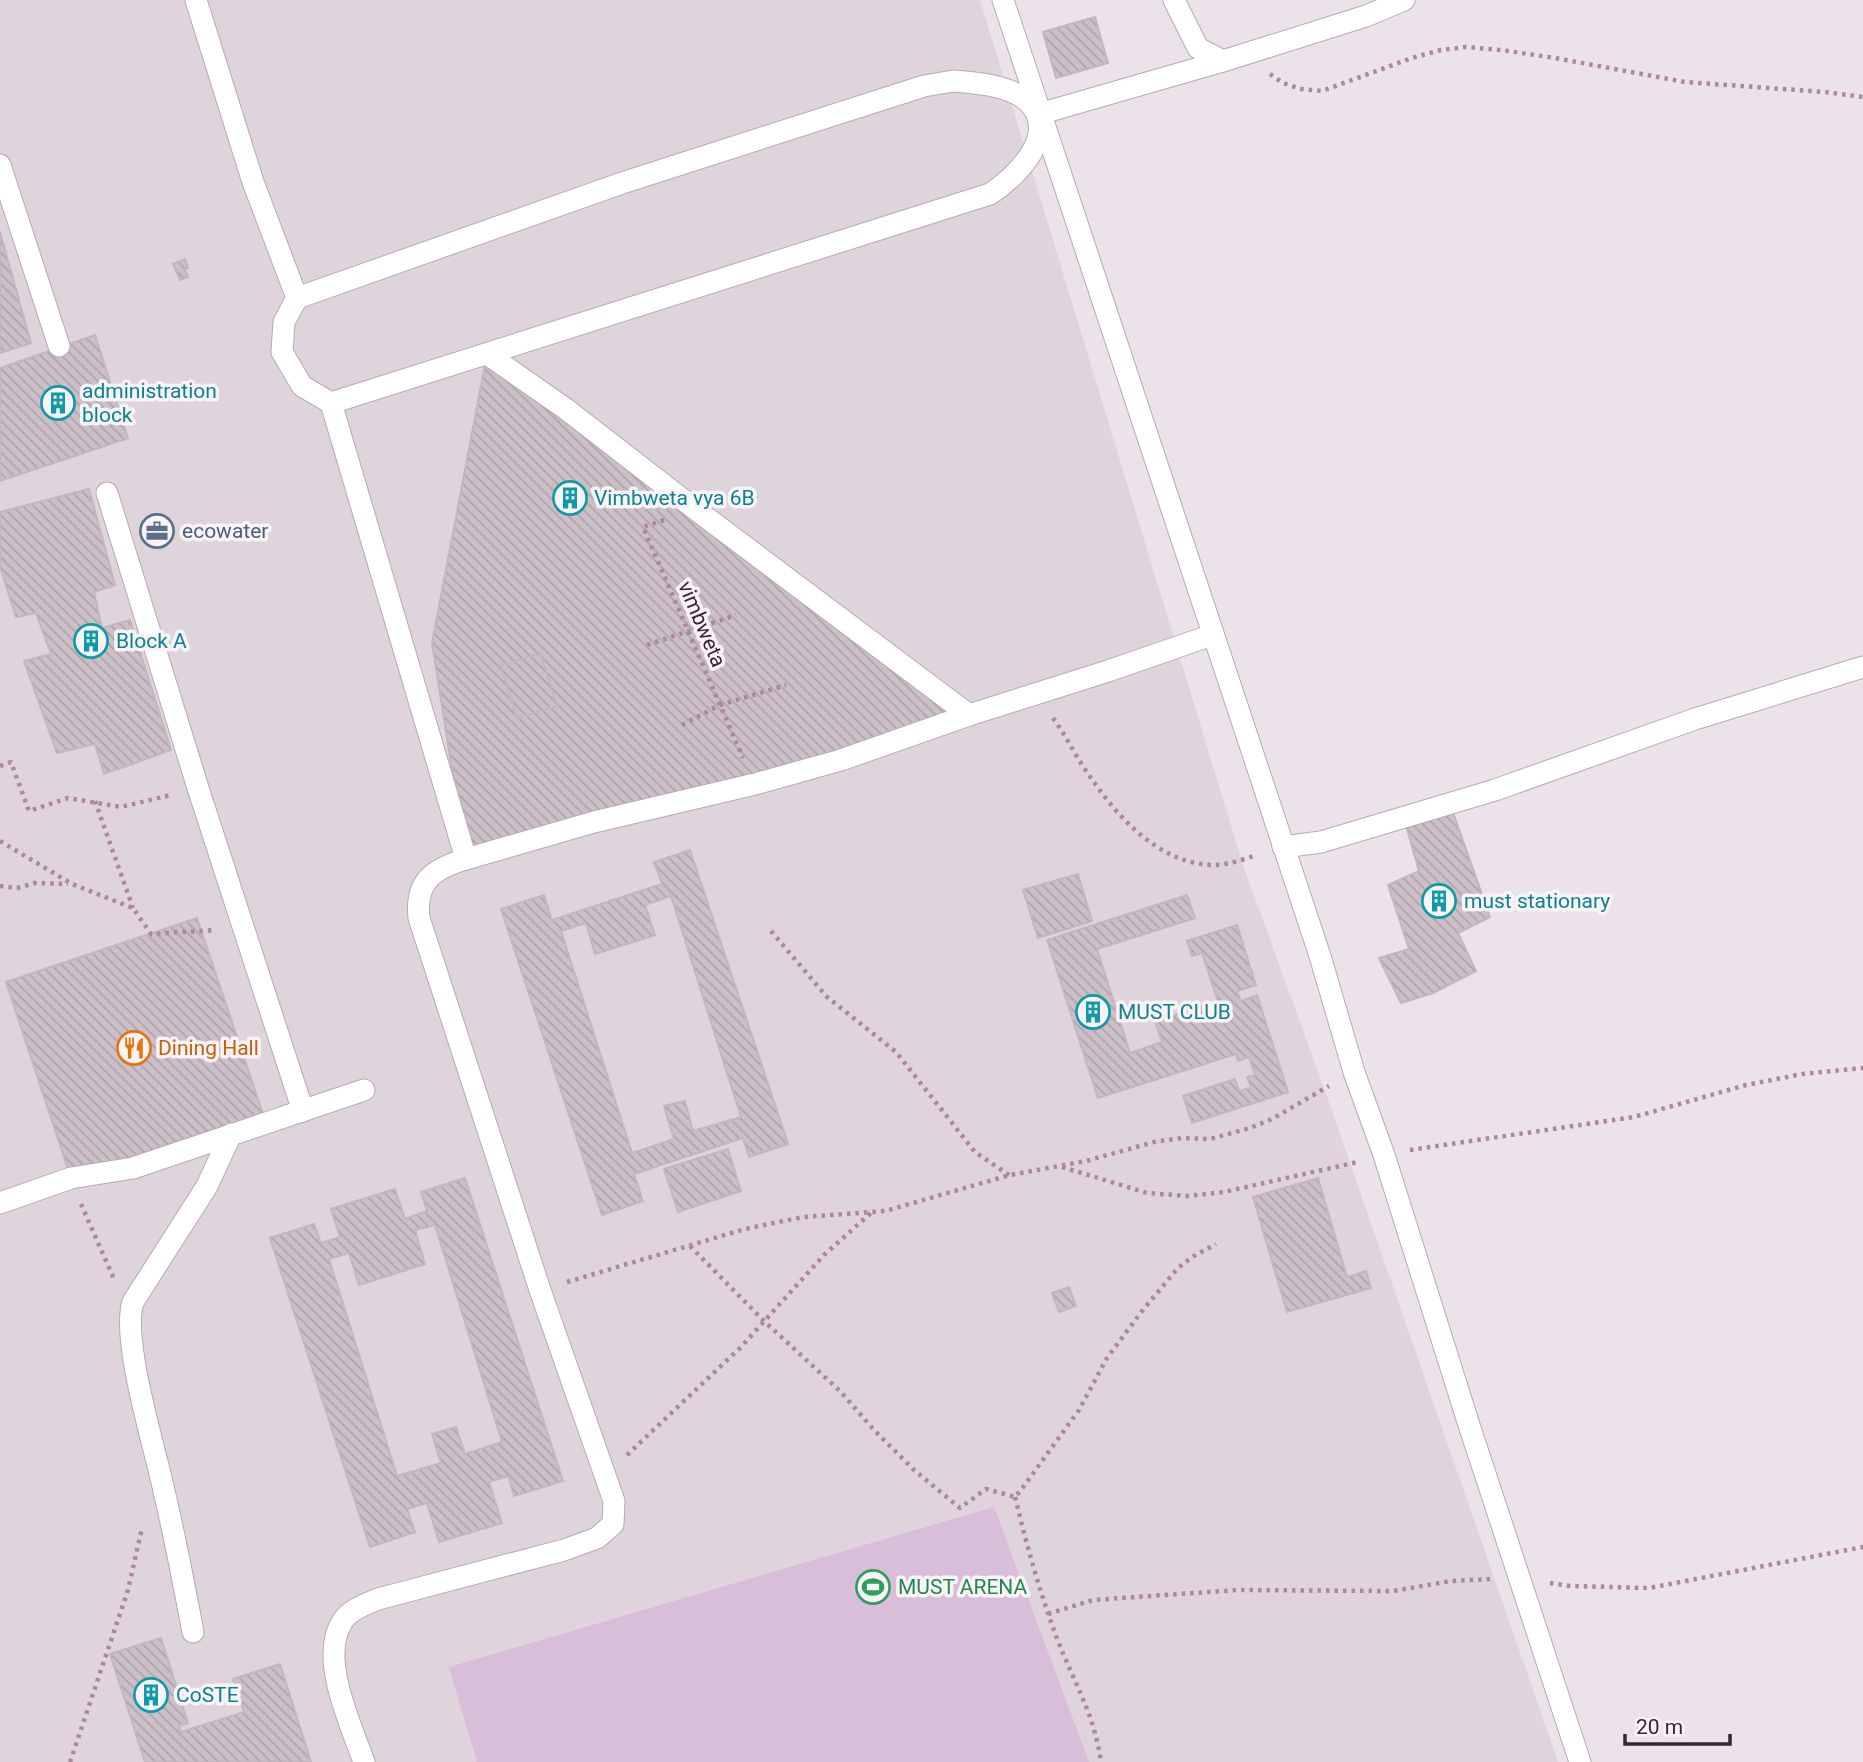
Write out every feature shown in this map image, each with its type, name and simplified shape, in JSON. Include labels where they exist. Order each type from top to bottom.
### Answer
[{"type":"street","points":[[196,0],[253,182],[297,298]]},
{"type":"street","points":[[1003,0],[1320,956],[1354,1072],[1384,1155],[1580,1762]]},
{"type":"street","points":[[1174,0],[1198,48],[1223,61]]},
{"type":"street","points":[[1039,114],[1249,53],[1366,16],[1404,0]]},
{"type":"street","points":[[331,403],[990,194],[1008,183],[1032,152],[1041,134],[1039,114],[1024,99],[979,84],[953,81],[924,86],[622,183],[297,298],[284,322],[282,352],[302,386],[331,403],[466,859]]},
{"type":"street","points":[[0,165],[58,346]]},
{"type":"street","points":[[487,354],[566,409],[969,715]]},
{"type":"street","points":[[107,493],[198,788],[303,1111]]},
{"type":"street","points":[[363,1762],[337,1680],[333,1651],[343,1619],[360,1606],[378,1599],[565,1550],[597,1538],[613,1524],[614,1502],[606,1477],[540,1290],[419,918],[417,903],[420,888],[450,864],[594,822],[755,784],[841,760],[1212,635]]},
{"type":"street","points":[[1283,847],[1321,842],[1495,790],[1695,719],[1863,667]]},
{"type":"street","points":[[0,1203],[71,1178],[133,1168],[364,1090]]},
{"type":"street","points":[[193,1632],[165,1491],[132,1350],[130,1311],[133,1302],[207,1186],[231,1135]]},
{"type":"path","points":[[1249,53],[1283,83],[1301,89],[1322,91],[1412,58],[1466,47],[1555,58],[1685,82],[1863,97]]},
{"type":"path","name":"vimbweta","points":[[695,509],[643,527],[755,784]]},
{"type":"path","points":[[647,645],[736,615]]},
{"type":"path","points":[[682,725],[720,705],[786,685]]},
{"type":"path","points":[[1031,695],[1058,724],[1105,797],[1142,835],[1164,850],[1195,864],[1218,865],[1283,847]]},
{"type":"path","points":[[0,766],[11,762],[29,811],[68,798],[121,807],[198,788]]},
{"type":"path","points":[[95,801],[133,908],[151,934],[244,929]]},
{"type":"path","points":[[0,841],[72,884],[133,908]]},
{"type":"path","points":[[0,886],[17,888],[34,883],[72,884]]},
{"type":"path","points":[[771,931],[827,997],[896,1052],[975,1152],[1010,1175]]},
{"type":"path","points":[[1059,1166],[1147,1193],[1188,1196],[1224,1192],[1384,1155],[1634,1117],[1746,1085],[1802,1074],[1863,1068]]},
{"type":"path","points":[[540,1290],[745,1229],[803,1217],[885,1211],[1010,1175],[1059,1166],[1154,1142],[1182,1138],[1209,1139],[1272,1119],[1354,1072]]},
{"type":"path","points":[[71,1178],[105,1260],[130,1311]]},
{"type":"path","points":[[606,1477],[635,1446],[741,1347],[824,1255],[872,1212]]},
{"type":"path","points":[[1101,1762],[1094,1723],[1048,1614],[1029,1555],[1015,1497],[1079,1410],[1107,1358],[1148,1303],[1178,1268],[1216,1244]]},
{"type":"path","points":[[690,1246],[764,1321],[834,1385],[914,1470],[947,1499],[960,1508],[986,1489],[1015,1497]]},
{"type":"path","points":[[70,1762],[120,1616],[143,1526]]},
{"type":"path","points":[[1048,1614],[1093,1601],[1237,1590],[1393,1591],[1451,1581],[1519,1578],[1571,1586],[1648,1588],[1863,1547]]},
{"type":"shaded area","points":[[0,0],[980,0],[1243,865],[1323,1085],[1558,1762],[0,1762]]},
{"type":"shaded area","name":"MUST ARENA","points":[[994,1507],[1089,1762],[477,1762],[449,1667]]},
{"type":"building","points":[[1095,17],[1108,63],[1056,78],[1043,32]]},
{"type":"building","name":"administration block","points":[[0,232],[31,343],[0,353]]},
{"type":"building","points":[[185,259],[188,277],[180,280],[173,264]]},
{"type":"building","name":"administration block","points":[[95,335],[128,438],[0,481],[0,368]]},
{"type":"building","name":"Vimbweta vya 6B","points":[[487,354],[969,715],[466,859],[432,643]]},
{"type":"building","name":"Block A","points":[[89,489],[115,585],[94,592],[102,628],[130,620],[171,750],[104,774],[95,744],[57,753],[24,661],[51,654],[36,613],[16,617],[0,567],[0,512]]},
{"type":"building","points":[[540,653],[557,706],[517,718],[501,666]]},
{"type":"building","name":"must stationary","points":[[1450,804],[1490,917],[1458,933],[1476,971],[1433,993],[1401,1003],[1379,958],[1409,949],[1388,885],[1419,871],[1407,829]]},
{"type":"building","points":[[690,850],[788,1144],[749,1157],[743,1138],[634,1174],[643,1201],[602,1215],[501,909],[544,895],[552,920],[662,884],[654,862]],"holes":[[[671,896],[741,1117],[693,1131],[685,1101],[664,1106],[674,1139],[632,1153],[561,931],[586,923],[595,954],[655,935],[645,905]]]},
{"type":"building","points":[[1078,874],[1092,921],[1038,938],[1023,890]]},
{"type":"building","name":"MUST CLUB","points":[[1187,895],[1195,918],[1097,949],[1130,1053],[1162,1042],[1155,1021],[1214,1003],[1221,1025],[1225,1023],[1202,953],[1192,956],[1187,941],[1237,925],[1256,985],[1237,991],[1241,1001],[1257,995],[1288,1092],[1192,1123],[1183,1096],[1235,1079],[1239,1091],[1251,1088],[1247,1077],[1255,1075],[1249,1057],[1238,1061],[1236,1054],[1098,1098],[1047,940]]},
{"type":"building","name":"Dining Hall","points":[[197,918],[263,1114],[71,1178],[6,982]]},
{"type":"building","points":[[728,1149],[741,1191],[678,1212],[664,1169]]},
{"type":"building","points":[[465,1178],[563,1481],[514,1496],[508,1476],[489,1482],[502,1523],[439,1542],[427,1503],[407,1509],[415,1532],[370,1547],[270,1238],[314,1224],[321,1243],[340,1237],[331,1209],[395,1189],[405,1219],[427,1211],[421,1192]],"holes":[[[435,1225],[502,1442],[465,1454],[456,1427],[432,1434],[441,1463],[397,1476],[329,1259],[349,1253],[359,1285],[425,1264],[415,1230]]]},
{"type":"building","points":[[1318,1178],[1347,1277],[1366,1271],[1371,1288],[1287,1312],[1253,1197]]},
{"type":"building","points":[[1069,1287],[1076,1306],[1059,1312],[1052,1293]]},
{"type":"building","name":"CoSTE","points":[[161,1638],[188,1723],[179,1726],[181,1732],[244,1712],[233,1679],[280,1664],[311,1762],[145,1762],[110,1654]]},
{"type":"place","name":"administration block","points":[[58,403]]},
{"type":"place","name":"Vimbweta vya 6B","points":[[570,498]]},
{"type":"place","name":"ecowater","points":[[157,531]]},
{"type":"place","name":"Block A","points":[[91,641]]},
{"type":"place","name":"must stationary","points":[[1439,901]]},
{"type":"place","name":"MUST CLUB","points":[[1093,1012]]},
{"type":"place","name":"Dining Hall","points":[[134,1048]]},
{"type":"place","name":"MUST ARENA","points":[[873,1587]]},
{"type":"place","name":"CoSTE","points":[[151,1695]]}]
